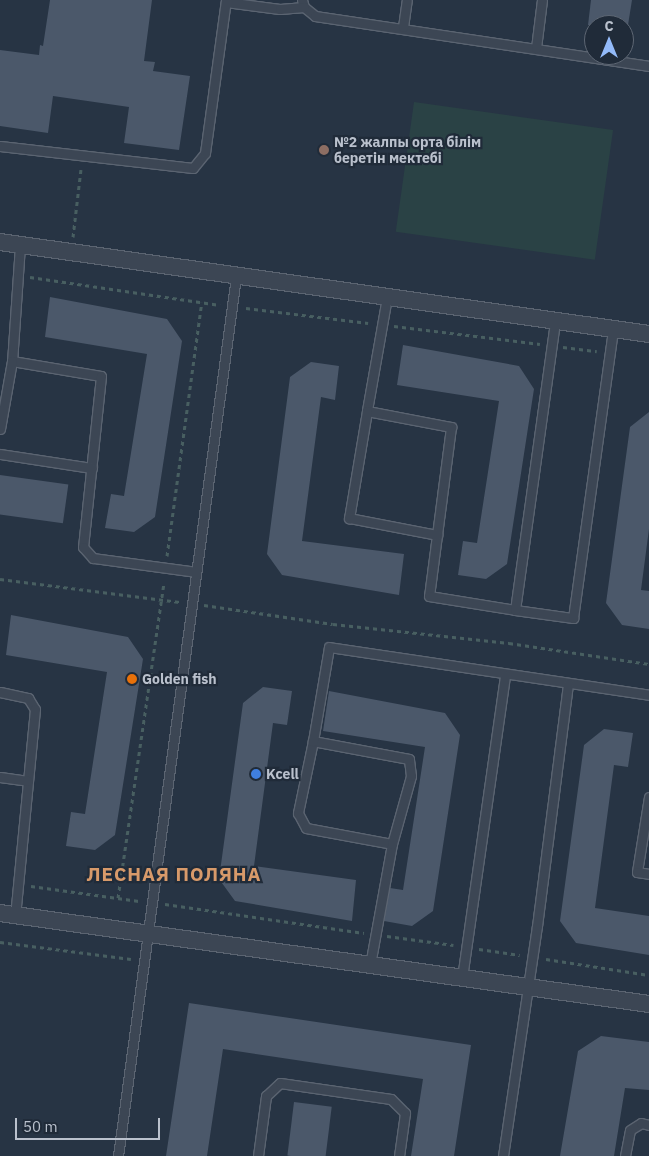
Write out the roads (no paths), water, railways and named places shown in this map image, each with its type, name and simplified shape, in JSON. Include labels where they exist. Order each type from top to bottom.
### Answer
[{"type":"street","points":[[0,242],[649,334]]},
{"type":"street","points":[[8,914],[649,1004]]},
{"type":"lane","points":[[403,27],[407,0]]},
{"type":"lane","points":[[536,48],[542,0]]},
{"type":"lane","points":[[0,146],[193,168],[205,153],[226,1],[280,8],[303,4],[315,16],[403,27],[649,66]]},
{"type":"lane","points":[[0,430],[12,361],[20,245]]},
{"type":"lane","points":[[118,1156],[236,276]]},
{"type":"lane","points":[[387,297],[349,518],[437,535]]},
{"type":"lane","points":[[514,610],[555,320]]},
{"type":"lane","points":[[367,411],[452,427],[429,596],[573,618],[613,329]]},
{"type":"lane","points":[[12,361],[101,376],[83,547],[93,558],[196,572]]},
{"type":"lane","points":[[0,454],[92,468]]},
{"type":"lane","points":[[392,844],[306,828],[298,813],[314,741],[329,647],[505,675],[649,695]]},
{"type":"lane","points":[[462,978],[505,675]]},
{"type":"lane","points":[[503,1156],[529,988],[568,684]]},
{"type":"lane","points":[[0,692],[28,698],[35,709],[18,884],[8,914]]},
{"type":"lane","points":[[314,741],[408,759],[411,776],[392,844],[370,965]]},
{"type":"lane","points":[[0,777],[28,781]]},
{"type":"lane","points":[[649,796],[637,872],[649,874]]},
{"type":"lane","points":[[258,1156],[266,1096],[280,1083],[391,1099],[405,1113],[399,1156]]},
{"type":"lane","points":[[625,1156],[630,1130],[641,1123],[649,1125]]},
{"type":"place","name":"№2 жалпы орта білім беретін мектебі","points":[[324,150]]},
{"type":"place","name":"Golden fish","points":[[132,679]]},
{"type":"place","name":"Kcell","points":[[256,774]]},
{"type":"district","name":"ЛЕСНАЯ ПОЛЯНА","points":[[174,875]]}]
